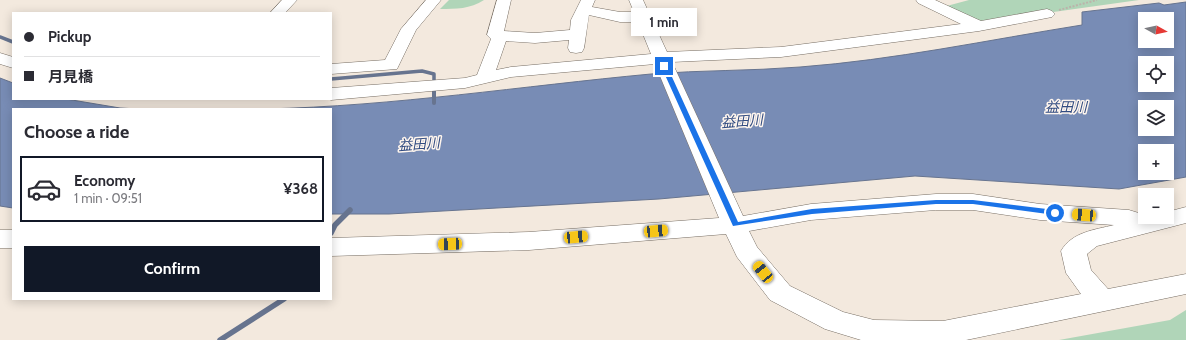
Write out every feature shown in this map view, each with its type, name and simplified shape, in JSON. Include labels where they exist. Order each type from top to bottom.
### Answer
[{"type":"street","points":[[278,12],[290,0]]},
{"type":"street","points":[[332,69],[391,65],[409,29],[434,0]]},
{"type":"street","points":[[504,0],[495,35],[535,38],[577,34]]},
{"type":"street","points":[[636,0],[642,17],[734,221],[746,251],[780,293],[835,321],[874,332],[943,333],[1186,284]]},
{"type":"street","points":[[923,0],[979,26]]},
{"type":"street","points":[[575,65],[578,20],[586,5],[620,17],[642,17]]},
{"type":"street","points":[[332,94],[465,83],[485,76],[575,65],[781,52],[979,26],[1047,14]]},
{"type":"street","points":[[485,76],[500,36]]},
{"type":"street","points":[[0,58],[12,63]]},
{"type":"street","points":[[332,247],[529,241],[812,212],[936,202],[973,202],[1040,212],[1129,218],[1138,222]]},
{"type":"street","points":[[1174,218],[1186,215]]},
{"type":"street","points":[[1102,301],[1079,273],[1074,251],[1088,240],[1144,224]]},
{"type":"street","points":[[0,239],[12,239]]},
{"type":"path","points":[[1047,14],[1097,0]]},
{"type":"green space","points":[[449,0],[484,0],[468,7],[457,9],[440,9]]},
{"type":"green space","points":[[969,0],[1139,0],[982,22],[943,7]]},
{"type":"green space","points":[[1186,310],[1186,340],[1059,340],[1170,320]]},
{"type":"water","name":"益田川","points":[[1186,2],[1186,177],[1174,179],[1174,144],[1138,144],[1138,180],[1169,180],[1119,189],[915,176],[659,199],[389,214],[332,214],[332,108],[290,108],[410,100],[651,74],[782,68],[870,60],[1082,25],[1082,12],[1159,3],[1164,5]]},
{"type":"water","points":[[0,78],[12,83],[12,100],[72,100],[120,108],[12,108],[12,208],[0,206]]},
{"type":"waterway","points":[[0,37],[12,42]]},
{"type":"waterway","points":[[332,79],[422,71],[434,74],[434,103]]},
{"type":"waterway","points":[[332,231],[335,225],[350,210]]},
{"type":"waterway","points":[[220,340],[282,300]]},
{"type":"route","points":[[664,66],[731,217],[736,225],[812,212],[936,202],[973,202],[1055,213]]}]
